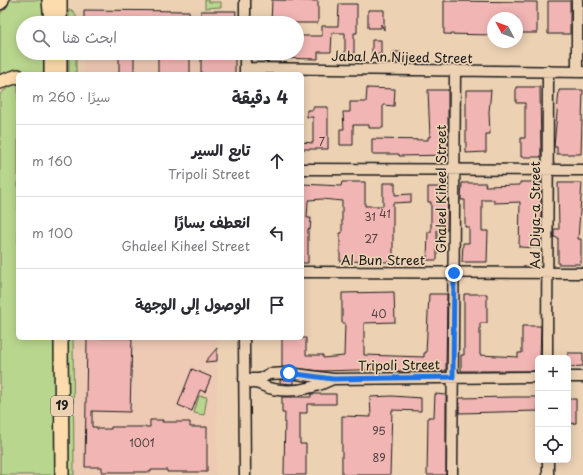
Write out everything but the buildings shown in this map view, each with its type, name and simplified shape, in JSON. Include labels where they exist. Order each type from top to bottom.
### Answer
[{"type":"main road","points":[[53,16],[58,0]]},
{"type":"main road","points":[[58,0],[59,16]]},
{"type":"main road","points":[[51,60],[51,72]]},
{"type":"main road","points":[[60,60],[60,72]]},
{"type":"main road","points":[[0,82],[16,77]]},
{"type":"main road","name":"19","points":[[61,340],[62,475]]},
{"type":"street","points":[[245,0],[245,16]]},
{"type":"street","points":[[577,0],[580,72]]},
{"type":"street","points":[[245,60],[245,71]]},
{"type":"street","name":"Jabal An Nijeed Street","points":[[245,71],[455,70],[580,72]]},
{"type":"street","name":"Ghaleel Kiheel Street","points":[[452,475],[455,70]]},
{"type":"street","name":"Ad Diya-a Street","points":[[547,355],[548,71]]},
{"type":"street","points":[[304,169],[583,170]]},
{"type":"street","name":"Al Bun Street","points":[[304,272],[583,273]]},
{"type":"street","points":[[244,340],[245,475]]},
{"type":"street","name":"Tripoli Street","points":[[244,381],[260,379],[269,374],[289,373],[333,379],[535,377]]},
{"type":"street","points":[[571,377],[583,377]]},
{"type":"street","name":"Tripoli Street","points":[[244,381],[260,383],[270,389],[290,390],[321,384],[333,379]]},
{"type":"street","points":[[548,463],[548,475]]},
{"type":"shaded area","points":[[84,60],[235,60],[235,72],[83,72]]},
{"type":"shaded area","points":[[73,340],[217,340],[216,475],[74,475]]},
{"type":"green space","points":[[8,0],[42,0],[44,16],[16,16],[16,60],[47,60],[46,72],[16,72],[16,76],[0,80],[0,15]]},
{"type":"green space","points":[[205,0],[208,0],[209,2],[221,2],[221,7],[205,8]]},
{"type":"green space","points":[[69,10],[72,10],[76,15],[76,16],[69,16]]},
{"type":"green space","points":[[69,60],[76,60],[76,72],[69,72]]},
{"type":"green space","points":[[13,84],[16,84],[16,340],[55,340],[56,475],[0,475],[0,94]]},
{"type":"green space","points":[[67,340],[73,340],[74,475],[69,475]]},
{"type":"green space","points":[[199,396],[207,397],[204,415],[194,413]]},
{"type":"route","points":[[289,373],[329,377],[333,379],[453,377],[454,273]]}]
